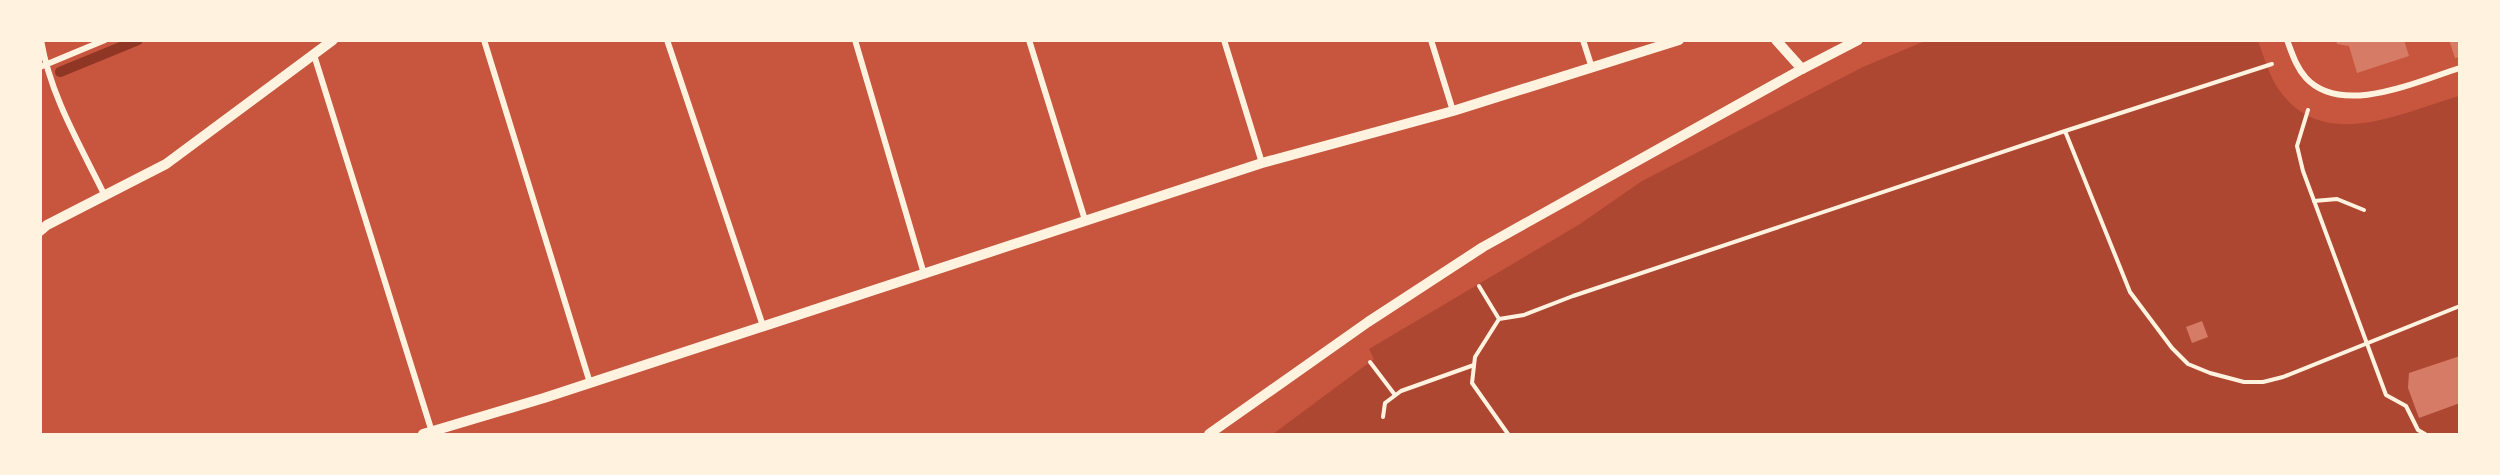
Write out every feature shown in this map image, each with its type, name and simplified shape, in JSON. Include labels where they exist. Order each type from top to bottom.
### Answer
[{"type":"street","points":[[41,40],[43,66],[104,194]]},
{"type":"street","points":[[43,66],[105,40]]},
{"type":"street","points":[[40,231],[104,194],[166,164],[333,40]]},
{"type":"street","points":[[484,40],[590,383]]},
{"type":"street","points":[[667,40],[763,326]]},
{"type":"street","points":[[855,40],[924,273]]},
{"type":"street","points":[[1029,40],[1086,220]]},
{"type":"street","points":[[1224,40],[1262,163]]},
{"type":"street","points":[[1431,40],[1453,111]]},
{"type":"street","points":[[1583,40],[1592,69]]},
{"type":"street","points":[[314,55],[427,433],[590,383],[1262,163],[1453,111],[1679,40]]},
{"type":"street","points":[[1776,40],[1802,69]]},
{"type":"street","points":[[1209,435],[1368,322],[1469,256],[1802,69],[1858,40]]},
{"type":"street","points":[[2287,40],[2297,65],[2307,79],[2317,86],[2343,95],[2373,95],[2460,68]]},
{"type":"path","points":[[1508,435],[1472,383],[1475,357],[1500,319],[1524,315],[1574,296],[2065,131],[2272,64]]},
{"type":"path","points":[[2308,110],[2297,146],[2303,171],[2386,395],[2406,406],[2418,430],[2425,435]]},
{"type":"path","points":[[2065,131],[2130,292],[2172,348],[2188,364],[2210,373],[2244,382],[2263,382],[2283,377],[2460,306]]},
{"type":"path","points":[[2314,201],[2337,199],[2364,210]]},
{"type":"path","points":[[1479,286],[1500,319]]},
{"type":"path","points":[[1370,362],[1395,395]]},
{"type":"path","points":[[1383,417],[1385,403],[1395,395],[1474,365]]},
{"type":"shaded area","points":[[1925,41],[2258,41],[2271,76],[2283,95],[2301,112],[2321,121],[2344,124],[2391,117],[2459,96],[2459,434],[1273,434],[1374,359],[1369,349],[1580,224],[1642,181],[1863,67]]},
{"type":"building","points":[[2336,40],[2404,40],[2409,56],[2357,73],[2349,46],[2337,44]]},
{"type":"building","points":[[2449,40],[2460,40],[2460,57],[2455,58]]},
{"type":"building","points":[[2202,321],[2208,337],[2192,343],[2186,327]]},
{"type":"building","points":[[2460,356],[2460,403],[2419,418],[2408,388],[2409,373]]},
{"type":"waterway","points":[[60,72],[138,40]]}]
